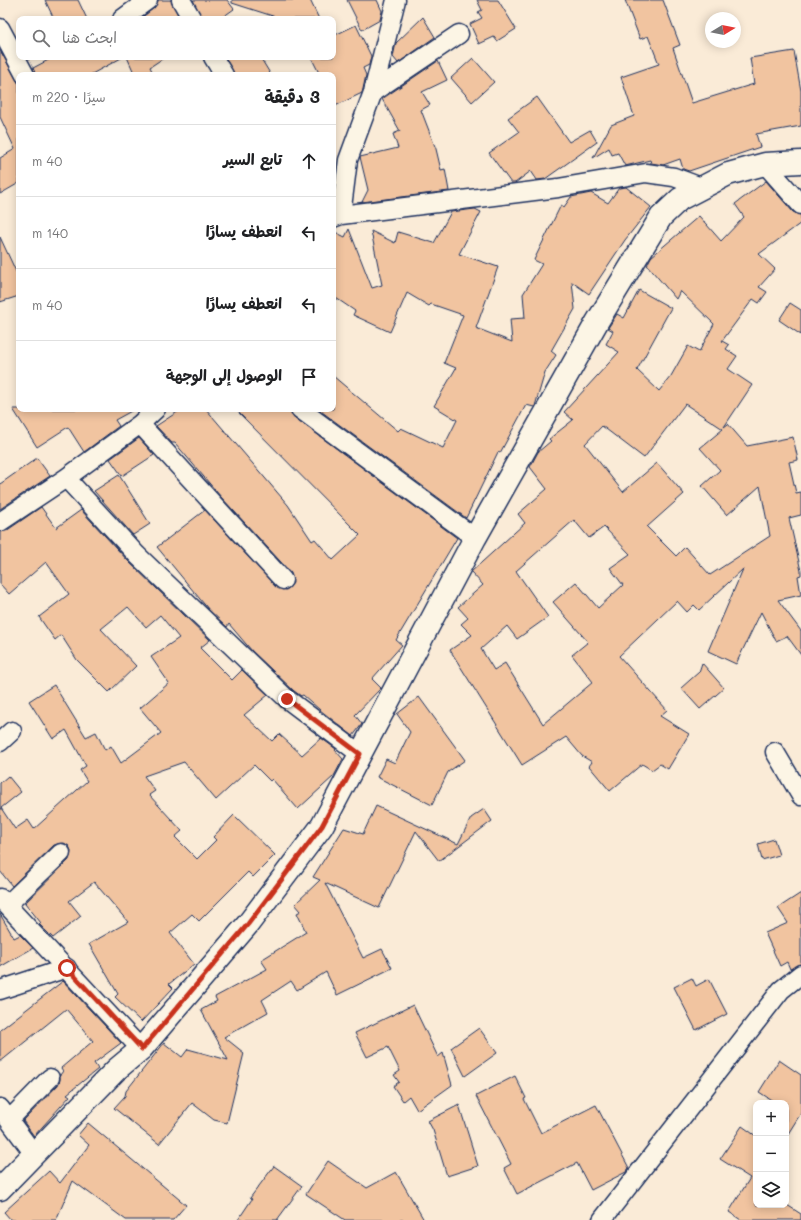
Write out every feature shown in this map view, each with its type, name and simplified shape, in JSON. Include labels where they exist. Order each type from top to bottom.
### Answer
[{"type":"main road","points":[[0,1189],[117,1069],[142,1049],[248,924],[322,826],[475,538],[598,322],[660,217],[680,199],[728,174],[765,164],[801,162]]},
{"type":"street","points":[[126,16],[148,0]]},
{"type":"street","points":[[181,0],[190,16]]},
{"type":"street","points":[[396,0],[373,92],[348,160],[337,216],[558,188],[646,173],[674,177],[701,187]]},
{"type":"street","points":[[0,28],[16,58]]},
{"type":"street","points":[[373,92],[459,34]]},
{"type":"street","points":[[17,60],[23,72]]},
{"type":"street","points":[[215,60],[222,72]]},
{"type":"street","points":[[765,164],[801,206]]},
{"type":"street","points":[[0,522],[66,478],[140,424],[153,412]]},
{"type":"street","points":[[304,412],[475,538]]},
{"type":"street","points":[[140,424],[283,580]]},
{"type":"street","points":[[66,478],[137,555],[287,699],[360,754]]},
{"type":"street","points":[[775,752],[801,796]]},
{"type":"street","points":[[61,853],[3,902],[142,1049]]},
{"type":"street","points":[[0,990],[67,968]]},
{"type":"street","points":[[602,1220],[781,990],[801,974]]},
{"type":"street","points":[[34,1154],[4,1114],[50,1078]]},
{"type":"building","points":[[45,0],[78,0],[86,16],[53,16]]},
{"type":"building","points":[[158,0],[171,0],[179,16],[144,16],[154,8]]},
{"type":"building","points":[[193,0],[227,0],[234,9],[224,16],[201,16]]},
{"type":"building","points":[[232,0],[310,0],[318,16],[273,16],[232,3]]},
{"type":"building","points":[[347,0],[377,0],[382,11],[380,20],[362,30]]},
{"type":"building","points":[[477,0],[498,0],[516,29],[497,41],[494,37],[479,44],[470,24],[482,18],[478,12],[482,10]]},
{"type":"building","points":[[625,0],[663,0],[680,45],[673,48],[692,103],[754,84],[750,58],[794,51],[801,91],[801,126],[756,134],[760,147],[689,171],[683,169],[680,159],[663,165],[651,163],[650,160],[625,166],[618,153],[612,155],[609,148],[593,158],[611,125],[634,116],[621,77],[659,64],[648,36],[640,39]]},
{"type":"building","points":[[423,17],[435,37],[398,63],[393,57],[396,43]]},
{"type":"building","points":[[356,25],[371,56],[369,65],[363,68],[366,75],[362,93],[336,106],[336,72],[318,72],[312,60],[336,60],[336,35]]},
{"type":"building","points":[[0,50],[16,79],[16,185],[0,194],[0,158],[15,149],[0,117]]},
{"type":"building","points":[[473,58],[494,82],[472,102],[451,78]]},
{"type":"building","points":[[48,60],[118,60],[96,72],[34,72],[33,68]]},
{"type":"building","points":[[128,60],[160,60],[150,67],[152,72],[134,72]]},
{"type":"building","points":[[226,60],[262,60],[269,72],[232,72]]},
{"type":"building","points":[[438,61],[447,80],[422,92],[430,105],[421,110],[436,149],[441,170],[445,169],[449,191],[362,202],[368,190],[360,157],[398,148],[393,134],[400,131],[382,99]]},
{"type":"building","points":[[537,97],[569,142],[590,130],[597,142],[545,179],[537,180],[531,171],[515,183],[511,183],[489,153],[519,132],[508,118]]},
{"type":"building","points":[[766,181],[793,212],[801,215],[801,223],[759,254],[775,269],[759,287],[767,292],[759,303],[753,299],[722,341],[729,345],[726,349],[737,356],[728,369],[752,385],[724,427],[728,424],[747,446],[793,437],[798,460],[789,462],[796,493],[801,492],[801,515],[789,518],[801,571],[801,575],[798,576],[801,595],[778,600],[801,631],[801,655],[787,636],[776,641],[761,612],[736,664],[708,651],[743,569],[699,610],[694,605],[687,612],[677,601],[619,656],[667,710],[660,716],[689,734],[668,769],[660,764],[652,770],[642,764],[610,791],[589,766],[592,762],[582,756],[566,737],[522,765],[450,650],[472,635],[461,624],[468,618],[458,607],[483,585],[471,572],[525,523],[518,514],[547,489],[530,467],[538,452],[551,441],[549,439],[573,420],[564,412],[619,352],[606,344],[613,331],[608,328],[617,314],[624,318],[639,290],[671,308],[637,370],[659,391],[671,376],[688,346],[699,352],[714,324],[680,291],[676,299],[647,265],[651,257],[699,216],[721,241],[744,217],[735,204]],"holes":[[[685,404],[723,429],[700,448],[720,470],[702,486],[727,515],[760,486],[770,536],[710,575],[685,547],[676,556],[647,527],[684,494],[657,463],[623,492],[585,444],[602,426],[644,458]],[[574,520],[589,538],[604,527],[630,554],[610,568],[623,585],[598,608],[576,582],[553,602],[588,642],[572,655],[593,682],[543,724],[505,663],[494,670],[481,649],[507,626],[517,639],[548,617],[516,571]]]},
{"type":"building","points":[[626,187],[651,207],[625,240],[589,294],[572,282],[575,309],[551,351],[556,355],[545,372],[535,406],[526,405],[500,453],[498,452],[466,518],[322,412],[336,412],[336,379],[398,431],[401,428],[443,448],[457,420],[434,406],[456,368],[444,363],[463,315],[431,304],[429,306],[407,293],[390,332],[353,315],[355,311],[336,298],[336,232],[345,237],[349,229],[372,288],[382,285],[371,231],[395,243],[398,232],[434,243],[451,212],[475,209],[481,212],[459,254],[498,267],[476,328],[512,342],[510,319],[525,318],[523,294],[542,264],[534,260],[561,205],[564,207],[571,197],[591,193],[608,203],[619,188]]},
{"type":"building","points":[[0,237],[16,272],[16,297],[0,302]]},
{"type":"building","points":[[790,303],[801,310],[801,335],[779,320]]},
{"type":"building","points":[[13,409],[16,409],[16,412],[130,412],[115,420],[119,426],[84,452],[68,427],[37,447]]},
{"type":"building","points":[[177,412],[209,412],[288,505],[312,541],[315,539],[333,560],[360,535],[238,412],[292,412],[294,417],[457,538],[396,640],[402,645],[372,679],[381,688],[355,715],[362,724],[353,736],[303,695],[301,696],[294,691],[252,651],[229,624],[227,627],[209,610],[157,547],[205,510],[276,587],[286,590],[293,583],[291,573],[221,497],[175,443],[172,443],[156,426]]},
{"type":"building","points":[[139,438],[154,455],[122,476],[110,459]]},
{"type":"building","points":[[37,458],[50,476],[0,509],[0,484]]},
{"type":"building","points":[[119,475],[150,524],[133,535],[94,491]]},
{"type":"building","points":[[41,507],[56,528],[81,510],[129,562],[210,640],[200,648],[232,680],[242,670],[268,695],[244,715],[272,741],[279,734],[302,755],[321,738],[336,749],[335,750],[343,759],[334,776],[298,809],[272,779],[270,781],[254,765],[216,800],[184,762],[144,776],[155,791],[149,795],[182,831],[175,837],[197,859],[216,840],[213,837],[234,815],[275,855],[253,877],[248,872],[199,921],[192,914],[170,933],[194,964],[169,984],[173,988],[141,1022],[115,997],[118,994],[89,944],[128,922],[94,882],[69,901],[81,916],[53,938],[39,924],[41,923],[25,903],[69,860],[71,851],[69,846],[64,843],[54,845],[12,886],[0,871],[0,783],[8,776],[21,792],[1,808],[15,829],[28,820],[34,829],[87,781],[80,770],[86,766],[66,730],[53,739],[29,701],[54,685],[86,737],[96,732],[105,750],[111,746],[121,763],[161,733],[140,708],[169,683],[151,657],[179,638],[160,615],[146,627],[128,607],[101,629],[136,666],[109,692],[77,660],[61,635],[55,640],[39,617],[69,594],[46,562],[9,594],[0,584],[0,532],[6,531]]},
{"type":"building","points":[[702,663],[724,688],[700,709],[681,688],[699,672]]},
{"type":"building","points":[[419,697],[465,760],[448,772],[432,805],[377,777],[386,759],[395,763],[410,732],[397,714]]},
{"type":"building","points":[[376,806],[458,844],[471,818],[484,809],[492,821],[439,861],[416,831],[379,908],[325,883],[363,958],[382,949],[392,968],[337,995],[326,972],[297,990],[291,981],[262,1000],[268,1012],[224,1037],[244,1053],[227,1123],[214,1120],[192,1103],[159,1144],[114,1108],[125,1096],[126,1091],[164,1043],[182,1057],[188,1049],[228,1060],[201,1010],[217,1001],[215,997],[267,969],[261,960],[306,932],[297,913],[301,911],[295,904],[320,880],[313,877],[344,828],[363,834]]},
{"type":"building","points":[[774,839],[779,855],[762,860],[758,844]]},
{"type":"building","points":[[801,893],[801,964],[790,969],[787,962],[780,966],[765,933],[788,923],[778,908]]},
{"type":"building","points":[[0,914],[14,938],[20,935],[33,948],[0,967]]},
{"type":"building","points":[[692,978],[696,986],[709,979],[727,1014],[696,1030],[674,987]]},
{"type":"building","points":[[63,981],[121,1043],[94,1063],[98,1069],[67,1094],[70,1096],[34,1136],[23,1121],[58,1085],[60,1075],[63,1071],[61,1068],[93,1041],[66,1009],[0,1062],[0,1030]]},
{"type":"building","points":[[413,1005],[438,1057],[443,1053],[452,1085],[417,1110],[409,1096],[403,1101],[393,1086],[399,1082],[394,1075],[400,1071],[388,1047],[367,1057],[355,1033]]},
{"type":"building","points":[[479,1028],[497,1053],[465,1076],[451,1048]]},
{"type":"building","points":[[779,1060],[801,1075],[801,1113],[789,1132],[789,1100],[771,1100],[759,1092]]},
{"type":"building","points":[[515,1076],[526,1098],[524,1099],[541,1133],[596,1105],[629,1168],[626,1172],[591,1190],[577,1163],[517,1194],[504,1168],[511,1164],[476,1096]]},
{"type":"building","points":[[459,1105],[478,1166],[447,1176],[433,1130],[428,1121]]},
{"type":"building","points":[[88,1123],[186,1205],[173,1220],[126,1220],[73,1181],[56,1220],[11,1220],[4,1212],[49,1171],[60,1183],[89,1145],[78,1135]]},
{"type":"building","points":[[742,1126],[753,1134],[753,1208],[789,1208],[789,1206],[801,1214],[801,1220],[741,1220],[729,1212],[750,1178],[720,1159]]},
{"type":"building","points":[[328,1161],[367,1188],[396,1172],[424,1220],[345,1220],[306,1194]]},
{"type":"building","points":[[274,1166],[302,1186],[277,1220],[238,1220],[252,1199],[250,1198]]},
{"type":"route","points":[[67,968],[142,1049],[248,924],[322,826],[360,754],[287,699]]}]
